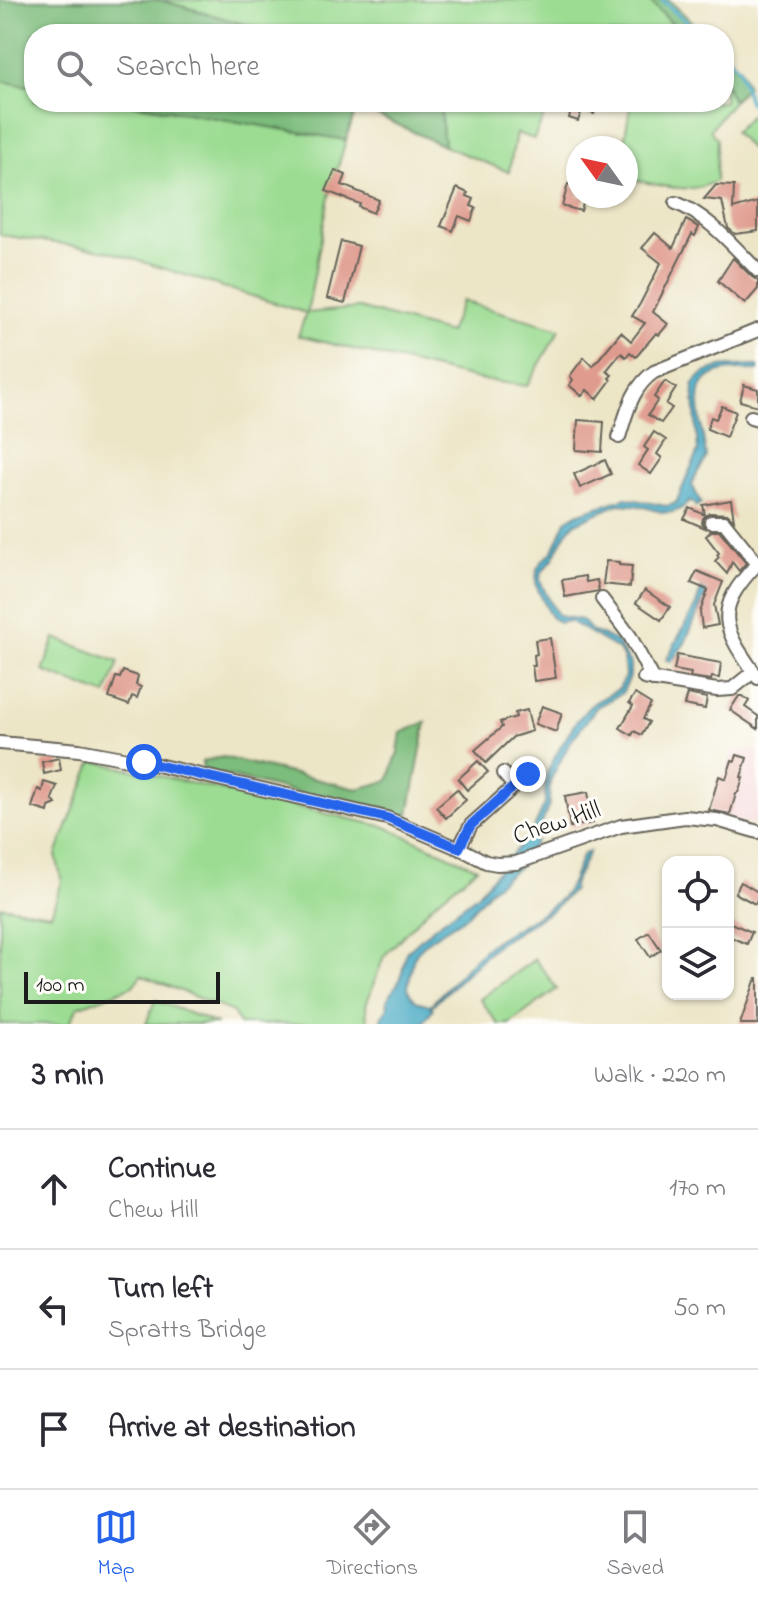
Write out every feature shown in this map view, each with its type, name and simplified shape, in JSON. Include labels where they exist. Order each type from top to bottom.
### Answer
[{"type":"street","points":[[676,203],[696,212],[758,271]]},
{"type":"street","points":[[619,437],[637,386],[644,378],[758,330]]},
{"type":"street","points":[[612,409],[627,414]]},
{"type":"street","points":[[602,599],[630,636],[649,679],[717,690],[732,689],[756,675],[731,637],[727,623],[732,595],[758,563],[724,522],[711,522]]},
{"type":"street","name":"Chew Hill","points":[[0,743],[79,750],[387,818],[497,864],[516,863],[621,826],[685,817],[717,820],[758,832]]},
{"type":"street","points":[[503,773],[514,786]]},
{"type":"street","points":[[459,848],[471,825],[528,774]]},
{"type":"shaded area","points":[[758,749],[758,825],[710,816],[733,751]]},
{"type":"green space","points":[[0,0],[160,0],[244,24],[24,24],[24,85],[0,81]]},
{"type":"green space","points":[[160,0],[649,0],[672,24],[244,24]]},
{"type":"green space","points":[[649,0],[669,0],[694,24],[672,24]]},
{"type":"green space","points":[[734,62],[740,68],[747,86],[734,100]]},
{"type":"green space","points":[[0,81],[24,85],[24,112],[180,112],[346,140],[328,201],[307,313],[359,308],[449,333],[462,301],[560,329],[527,386],[482,380],[298,336],[306,313],[108,251],[0,235]]},
{"type":"green space","points":[[180,112],[355,112],[346,140]]},
{"type":"green space","points":[[370,112],[441,112],[444,146]]},
{"type":"green space","points":[[441,112],[546,112],[534,139],[516,133],[509,172],[444,146]]},
{"type":"green space","points":[[629,112],[724,112],[710,130],[717,139],[716,181],[695,188],[638,181],[638,136],[625,136]]},
{"type":"green space","points":[[751,115],[758,122],[758,156],[734,132]]},
{"type":"green space","points":[[55,638],[119,662],[106,695],[43,671]]},
{"type":"green space","points":[[426,722],[409,814],[400,817],[203,770],[202,761],[223,757],[357,789],[388,781],[401,733]]},
{"type":"green space","points":[[93,761],[386,827],[477,868],[432,905],[384,956],[366,1005],[367,1024],[239,1024],[233,1012],[141,975],[133,986],[78,1007],[69,1024],[0,1024],[0,908],[51,914],[62,882],[56,855]]},
{"type":"green space","points":[[535,959],[557,989],[509,1024],[498,1024],[480,999]]},
{"type":"green space","points":[[155,1000],[217,1024],[146,1024]]},
{"type":"water","points":[[758,366],[758,371],[716,373],[706,380],[700,390],[700,419],[706,457],[692,485],[701,503],[696,507],[689,501],[682,508],[669,512],[620,504],[604,510],[574,524],[542,572],[542,584],[559,616],[582,620],[592,631],[616,641],[630,663],[630,677],[622,693],[597,707],[569,744],[550,781],[549,805],[531,852],[468,915],[430,939],[417,952],[408,987],[410,994],[416,1001],[430,1005],[492,943],[544,912],[562,897],[583,854],[589,852],[573,890],[554,909],[495,946],[431,1007],[433,1009],[422,1024],[380,1024],[388,1007],[387,1000],[401,978],[406,952],[477,895],[533,830],[545,804],[547,773],[557,753],[588,708],[619,689],[625,676],[619,650],[569,621],[560,623],[553,619],[536,585],[537,569],[553,551],[566,521],[579,513],[626,498],[666,506],[674,504],[698,451],[693,385],[706,372],[714,369]]},
{"type":"water","points":[[701,589],[707,592],[685,643],[671,662],[666,660],[696,605]]},
{"type":"building","points":[[571,112],[581,112],[578,121],[569,118]]},
{"type":"building","points":[[335,170],[346,175],[342,185],[379,200],[373,213],[359,207],[360,204],[326,191]]},
{"type":"building","points":[[716,185],[734,186],[733,209],[758,202],[758,231],[735,234],[728,228],[722,201],[704,199]]},
{"type":"building","points":[[457,188],[474,199],[471,206],[476,208],[471,221],[459,216],[453,231],[441,226]]},
{"type":"building","points":[[686,220],[699,227],[695,236],[692,234],[653,312],[668,324],[636,357],[630,352],[626,357],[621,353],[606,371],[612,375],[611,380],[597,399],[587,390],[582,396],[569,385],[573,380],[570,376],[584,357],[593,366],[621,332],[631,341],[645,323],[632,316],[661,263],[642,248],[655,233],[673,248]]},
{"type":"building","points":[[341,241],[359,246],[345,303],[327,298]]},
{"type":"building","points":[[733,258],[758,281],[758,289],[745,304],[718,281]]},
{"type":"building","points":[[665,381],[676,388],[666,404],[672,408],[661,423],[648,415],[658,400],[654,397]]},
{"type":"building","points":[[744,385],[758,389],[758,406],[740,401]]},
{"type":"building","points":[[722,406],[736,412],[726,437],[707,429],[711,417],[716,419]]},
{"type":"building","points":[[578,420],[604,422],[602,452],[576,450]]},
{"type":"building","points":[[654,432],[666,440],[657,454],[662,458],[651,474],[638,465],[648,450],[644,447]]},
{"type":"building","points":[[605,460],[611,474],[580,488],[574,474]]},
{"type":"building","points":[[731,500],[734,520],[727,514],[710,513],[703,518],[705,528],[684,519],[690,508],[705,515],[703,505]]},
{"type":"building","points":[[711,531],[720,531],[746,563],[739,571],[732,562],[727,574],[715,561],[719,553],[706,536]]},
{"type":"building","points":[[606,561],[632,566],[630,587],[603,584]]},
{"type":"building","points":[[697,571],[723,582],[714,605],[718,625],[702,628],[700,612],[708,590],[691,583]]},
{"type":"building","points":[[585,576],[586,582],[597,580],[599,591],[565,597],[562,580]]},
{"type":"building","points":[[645,590],[670,607],[661,620],[636,603]]},
{"type":"building","points":[[550,638],[556,678],[534,681],[535,640]]},
{"type":"building","points":[[677,655],[721,663],[719,678],[690,677],[691,673],[674,670]]},
{"type":"building","points":[[123,671],[138,676],[136,685],[141,687],[137,698],[132,696],[129,705],[109,698],[116,677],[120,678]]},
{"type":"building","points":[[635,694],[651,704],[643,719],[649,722],[642,735],[634,731],[632,735],[620,728],[633,706],[629,703]]},
{"type":"building","points":[[687,694],[707,698],[705,709],[684,705]]},
{"type":"building","points":[[739,696],[749,701],[745,707],[758,716],[758,729],[730,710]]},
{"type":"building","points":[[542,706],[562,713],[556,732],[535,724]]},
{"type":"building","points":[[527,710],[532,731],[513,737],[486,763],[475,750],[502,727],[500,722]]},
{"type":"building","points":[[737,755],[747,758],[730,814],[709,810],[719,776],[726,779],[732,760],[735,761]]},
{"type":"building","points":[[59,758],[61,770],[44,774],[42,762]]},
{"type":"building","points":[[478,761],[488,772],[467,790],[458,779]]},
{"type":"building","points":[[44,782],[57,786],[52,799],[56,804],[49,807],[48,812],[32,807]]},
{"type":"building","points":[[457,789],[466,800],[446,818],[436,807]]},
{"type":"building","points":[[588,792],[593,823],[570,827],[565,796]]},
{"type":"building","points":[[741,882],[758,892],[755,904],[735,893]]},
{"type":"building","points":[[734,924],[752,932],[747,944],[734,939]]},
{"type":"building","points":[[649,932],[661,950],[650,957],[638,939]]},
{"type":"building","points":[[756,978],[758,1024],[740,1024]]},
{"type":"waterway","points":[[662,0],[689,24]]},
{"type":"waterway","points":[[734,64],[738,67],[749,101],[758,110]]},
{"type":"route","points":[[144,762],[387,818],[459,848],[471,825],[528,774]]}]
